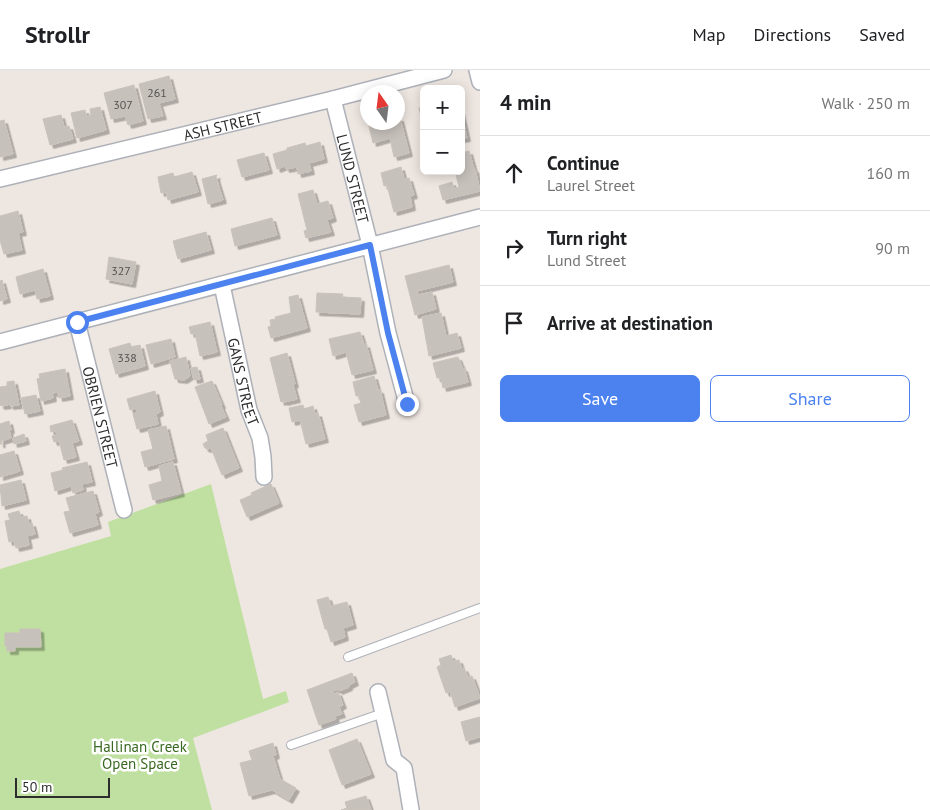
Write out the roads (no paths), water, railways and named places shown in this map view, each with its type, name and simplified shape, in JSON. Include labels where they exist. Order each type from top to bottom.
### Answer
[{"type":"street","name":"ASH STREET","points":[[0,179],[333,99],[444,70]]},
{"type":"street","points":[[477,70],[480,82]]},
{"type":"street","name":"LUND STREET","points":[[333,99],[370,245],[388,333],[407,404]]},
{"type":"street","points":[[0,342],[480,217]]},
{"type":"street","name":"GANS STREET","points":[[222,285],[249,410],[260,438],[264,477]]},
{"type":"street","name":"OBRIEN STREET","points":[[77,322],[124,510]]},
{"type":"street","points":[[378,692],[394,760],[404,768],[411,810]]},
{"type":"lane","points":[[348,657],[480,608]]},
{"type":"lane","points":[[290,745],[383,713]]},
{"type":"park label","name":"Hallinan Creek Open Space","points":[[140,754]]}]
